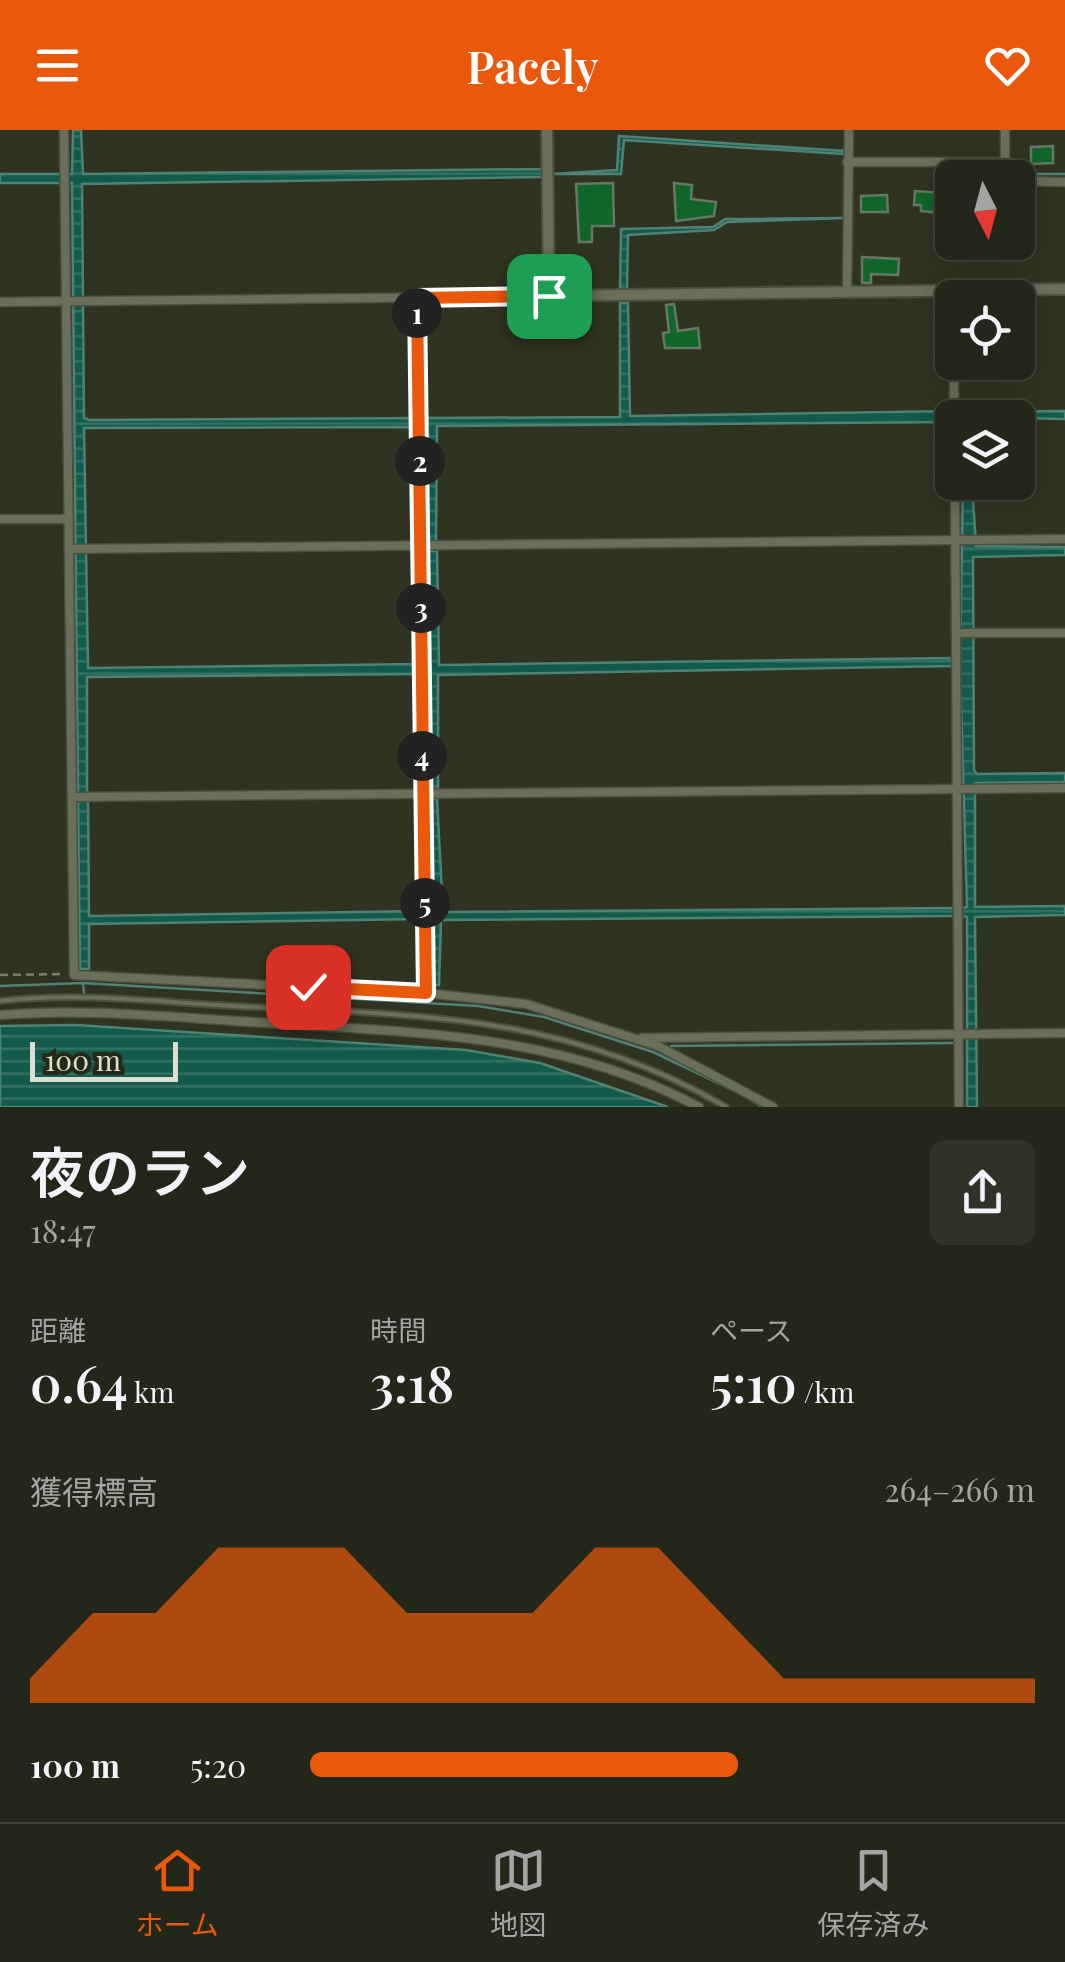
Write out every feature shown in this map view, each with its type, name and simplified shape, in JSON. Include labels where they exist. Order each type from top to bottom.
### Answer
[{"type":"street","points":[[64,130],[74,301],[67,411],[68,519],[77,549],[70,628],[71,750],[79,797],[73,883],[74,975],[426,993],[526,1004],[637,1038],[703,1066],[773,1107]]},
{"type":"street","points":[[547,130],[549,296]]},
{"type":"street","points":[[847,293],[849,130]]},
{"type":"street","points":[[1005,130],[1005,160]]},
{"type":"street","points":[[847,162],[935,162]]},
{"type":"street","points":[[1035,181],[1065,182]]},
{"type":"street","points":[[1035,291],[1065,290]]},
{"type":"street","points":[[0,302],[935,295]]},
{"type":"street","points":[[417,298],[419,423],[428,546],[421,670],[431,794],[426,993]]},
{"type":"street","points":[[957,500],[960,540],[960,1107]]},
{"type":"street","points":[[0,519],[68,519]]},
{"type":"street","points":[[77,549],[1065,539]]},
{"type":"street","points":[[959,633],[1065,633]]},
{"type":"street","points":[[79,797],[1065,788]]},
{"type":"street","points":[[0,1016],[89,1012],[464,1035],[550,1050],[655,1085],[699,1107]]},
{"type":"street","points":[[637,1038],[1065,1033]]},
{"type":"lane","points":[[0,1000],[85,998],[492,1023],[640,1062],[726,1107]]},
{"type":"path","points":[[0,974],[74,975]]},
{"type":"water","points":[[73,130],[81,130],[83,174],[543,169],[542,177],[82,184],[84,418],[89,420],[620,417],[620,303],[628,303],[630,416],[935,411],[935,422],[437,426],[436,541],[426,541],[424,427],[84,428],[88,668],[418,664],[419,674],[87,677],[87,793],[78,794],[72,183],[0,183],[0,174],[72,174]]},
{"type":"water","points":[[619,136],[844,151],[843,154],[624,140],[621,174],[553,174],[617,170]]},
{"type":"water","points":[[845,218],[727,222],[714,230],[628,235],[627,290],[620,290],[621,229],[713,227],[725,219]]},
{"type":"water","points":[[1035,411],[1065,411],[1065,419],[1035,418]]},
{"type":"water","points":[[963,500],[973,500],[976,546],[1065,547],[1065,555],[973,557],[974,770],[977,774],[1065,773],[1065,782],[975,783],[975,907],[1065,906],[1065,915],[975,917],[977,1107],[967,1107],[967,917],[962,916],[962,908],[967,907],[960,666]]},
{"type":"water","points":[[426,551],[437,551],[439,665],[952,658],[952,666],[438,675],[438,790],[430,789],[424,664]]},
{"type":"water","points":[[431,798],[437,799],[443,912],[955,908],[955,916],[441,920],[439,985],[432,985]]},
{"type":"water","points":[[88,800],[89,916],[422,911],[422,919],[89,924],[89,969],[80,969],[78,801]]},
{"type":"water","points":[[76,1025],[466,1050],[540,1063],[668,1107],[0,1107],[0,1026]]},
{"type":"building","points":[[1053,146],[1053,163],[1035,164],[1031,160],[1031,147]]},
{"type":"building","points":[[613,183],[614,226],[592,226],[592,242],[579,242],[576,184]]},
{"type":"building","points":[[674,183],[692,185],[691,199],[716,202],[714,216],[676,221]]},
{"type":"building","points":[[915,191],[935,192],[935,212],[921,211],[921,205],[914,205]]},
{"type":"building","points":[[887,195],[888,212],[861,212],[861,196]]},
{"type":"building","points":[[862,257],[899,259],[898,275],[871,274],[871,283],[862,283]]},
{"type":"building","points":[[674,304],[678,331],[698,328],[700,348],[665,348],[663,333],[669,332],[666,305]]},
{"type":"waterway","points":[[1035,174],[1065,174]]},
{"type":"waterway","points":[[0,986],[83,983],[478,1006],[544,1017],[653,1052],[735,1091]]},
{"type":"waterway","points":[[83,984],[84,994]]},
{"type":"waterway","points":[[671,1046],[953,1043]]},
{"type":"waterway","points":[[747,1097],[762,1107]]},
{"type":"route","points":[[308,987],[426,993],[417,298],[549,296]]}]
